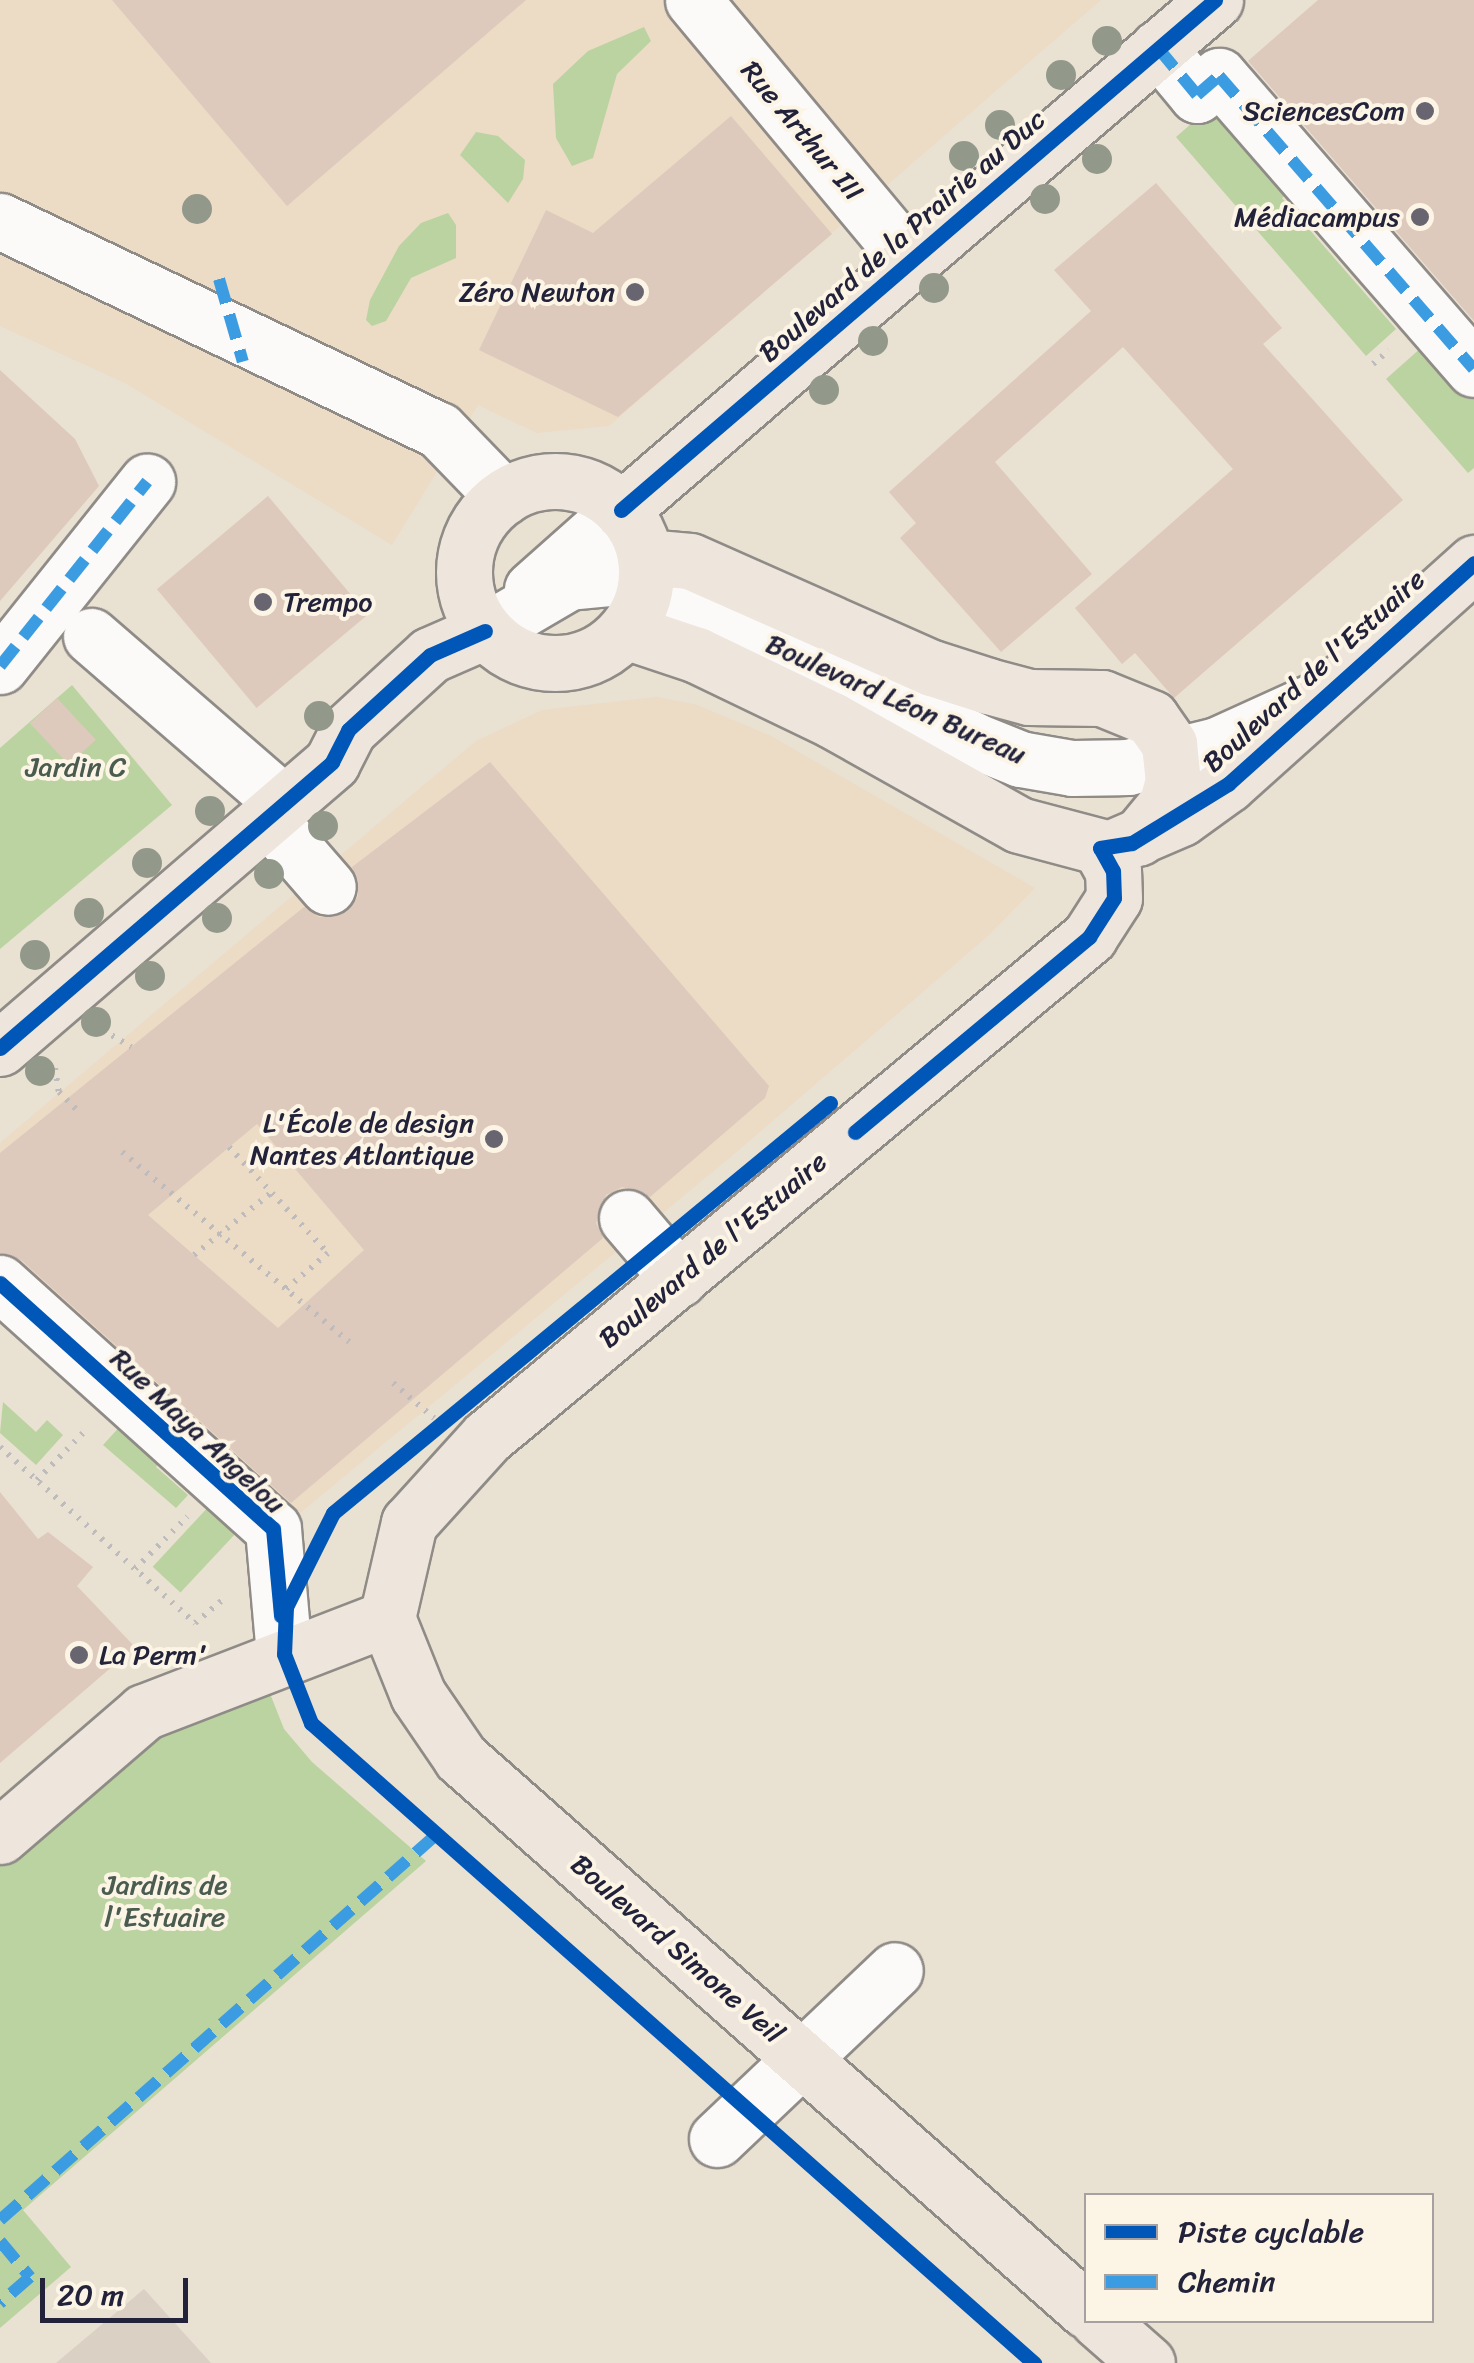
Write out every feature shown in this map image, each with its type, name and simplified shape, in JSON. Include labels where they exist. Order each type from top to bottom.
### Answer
[{"type":"main road","name":"Boulevard de la Prairie au Duc","points":[[634,570],[911,262],[1215,0]]},
{"type":"main road","points":[[551,481],[600,493],[634,570],[581,660],[555,664],[528,660],[486,631],[472,609],[465,558],[472,534],[504,496],[551,481]]},
{"type":"main road","name":"Boulevard de l'Estuaire","points":[[1116,846],[1228,784],[1304,722],[1314,701],[1474,562]]},
{"type":"main road","name":"Boulevard Léon Bureau","points":[[634,570],[697,655],[832,720],[1019,824],[1116,846]]},
{"type":"main road","name":"Boulevard de la Prairie au Duc","points":[[0,1048],[332,762],[348,730],[430,655],[486,631]]},
{"type":"main road","name":"Boulevard de l'Estuaire","points":[[387,1618],[410,1523],[487,1437],[1089,937],[1114,898],[1116,846],[1167,803],[1172,757]]},
{"type":"main road","points":[[0,1836],[144,1712],[284,1654],[387,1618]]},
{"type":"main road","name":"Boulevard Simone Veil","points":[[387,1618],[418,1695],[461,1758],[1084,2308]]},
{"type":"main road","points":[[1101,2323],[1146,2363]]},
{"type":"street","name":"Rue Arthur III","points":[[693,0],[911,262]]},
{"type":"street","points":[[1158,48],[1197,95],[1219,76],[1474,369]]},
{"type":"street","points":[[0,221],[238,346],[439,430],[504,496]]},
{"type":"street","points":[[219,278],[238,346]]},
{"type":"street","points":[[0,666],[147,482]]},
{"type":"street","name":"Boulevard de la Prairie au Duc","points":[[486,631],[634,570]]},
{"type":"street","name":"Boulevard de la Prairie au Duc","points":[[486,631],[569,582],[634,570]]},
{"type":"street","name":"Boulevard Léon Bureau","points":[[634,570],[1020,759],[1099,769],[1172,757]]},
{"type":"street","points":[[91,636],[276,810],[328,888]]},
{"type":"street","name":"Boulevard de l'Estuaire","points":[[1172,757],[1314,701]]},
{"type":"street","points":[[627,1218],[679,1279]]},
{"type":"street","name":"Rue Maya Angelou","points":[[0,1284],[273,1528],[284,1654]]},
{"type":"street","points":[[717,2138],[799,2056],[895,1970]]},
{"type":"path","points":[[229,1147],[328,1253],[286,1290]]},
{"type":"path","points":[[122,1152],[349,1342]]},
{"type":"path","points":[[194,1254],[272,1192]]},
{"type":"path","points":[[393,1382],[439,1422]]},
{"type":"path","points":[[37,1480],[123,1394]]},
{"type":"path","points":[[426,1433],[454,1410]]},
{"type":"path","points":[[0,1447],[194,1623],[276,1555]]},
{"type":"path","points":[[135,1569],[221,1482]]},
{"type":"shaded area","points":[[0,0],[1101,0],[609,426],[537,433],[478,405],[392,545],[125,383],[0,326]]},
{"type":"shaded area","name":"L'École de design Nantes Atlantique","points":[[657,697],[697,705],[771,736],[1035,888],[988,936],[727,1160],[288,1523],[0,1271],[0,1143],[476,741],[542,710]]},
{"type":"shaded area","points":[[144,2289],[211,2363],[56,2363]]},
{"type":"green space","points":[[644,27],[651,41],[617,74],[593,158],[572,166],[556,138],[553,84],[588,51]]},
{"type":"green space","points":[[1222,97],[1297,184],[1282,198],[1396,329],[1366,356],[1176,137]]},
{"type":"green space","points":[[476,132],[498,136],[525,160],[523,179],[508,203],[460,155]]},
{"type":"green space","points":[[448,213],[456,225],[456,258],[411,278],[386,321],[372,326],[366,320],[370,300],[399,246],[421,223]]},
{"type":"green space","points":[[1431,339],[1474,388],[1474,468],[1468,473],[1386,379]]},
{"type":"green space","name":"Jardin C","points":[[72,685],[172,805],[0,949],[0,748]]},
{"type":"green space","points":[[3,1402],[36,1432],[47,1420],[63,1435],[36,1465],[0,1433]]},
{"type":"green space","points":[[134,1411],[173,1446],[156,1467],[188,1495],[176,1508],[103,1445]]},
{"type":"green space","points":[[212,1503],[240,1529],[180,1593],[153,1567]]},
{"type":"green space","name":"Jardins de l'Estuaire","points":[[269,1691],[284,1729],[312,1762],[426,1861],[23,2210],[71,2267],[0,2328],[0,1860],[101,1770],[189,1714]]},
{"type":"building","points":[[112,0],[526,0],[287,206]]},
{"type":"building","name":"Médiacampus","points":[[1318,0],[1474,0],[1474,321],[1248,61]]},
{"type":"building","name":"Zéro Newton","points":[[731,116],[832,234],[618,417],[479,350],[546,210],[593,233]]},
{"type":"building","points":[[1156,183],[1282,328],[1263,344],[1403,500],[1174,698],[1135,653],[1122,664],[1075,608],[1233,469],[1123,347],[995,462],[1092,574],[1001,652],[900,538],[916,523],[889,492],[1091,311],[1054,270]]},
{"type":"building","points":[[0,370],[75,439],[99,486],[0,601]]},
{"type":"building","name":"Trempo","points":[[268,496],[368,615],[257,708],[157,589]]},
{"type":"building","points":[[57,698],[96,740],[69,765],[30,723]]},
{"type":"building","name":"L'École de design Nantes Atlantique","points":[[490,762],[769,1086],[765,1098],[650,1197],[622,1187],[606,1195],[596,1223],[603,1238],[291,1503],[21,1260],[0,1253],[0,1153],[304,907],[319,917],[348,911],[358,896],[352,867]],"holes":[[[257,1124],[364,1250],[278,1328],[148,1215]]]},
{"type":"building","points":[[0,1492],[38,1539],[48,1532],[93,1567],[77,1586],[135,1647],[0,1763]]},
{"type":"marked path","points":[[1158,48],[1197,95],[1219,76],[1474,369]]},
{"type":"marked path","points":[[219,279],[243,362]]},
{"type":"marked path","points":[[0,666],[147,482]]},
{"type":"marked path","points":[[0,2220],[437,1834]]},
{"type":"marked path","points":[[0,2241],[30,2277],[0,2303]]},
{"type":"cycle path","points":[[621,510],[1215,0]]},
{"type":"cycle path","points":[[855,1132],[1089,937],[1114,898],[1113,871],[1100,848],[1132,843],[1228,784],[1474,563]]},
{"type":"cycle path","points":[[0,1048],[332,762],[348,730],[430,655],[485,631]]},
{"type":"cycle path","points":[[830,1103],[333,1513],[286,1607],[284,1654],[311,1723],[1034,2363]]},
{"type":"cycle path","points":[[0,1283],[273,1529],[281,1616]]},
{"type":"place","name":"SciencesCom","points":[[1425,111]]},
{"type":"place","name":"Médiacampus","points":[[1420,217]]},
{"type":"place","name":"Zéro Newton","points":[[635,292]]},
{"type":"place","name":"Trempo","points":[[263,602]]},
{"type":"place","name":"L'École de design Nantes Atlantique","points":[[494,1139]]},
{"type":"place","name":"La Perm'","points":[[79,1655]]}]
